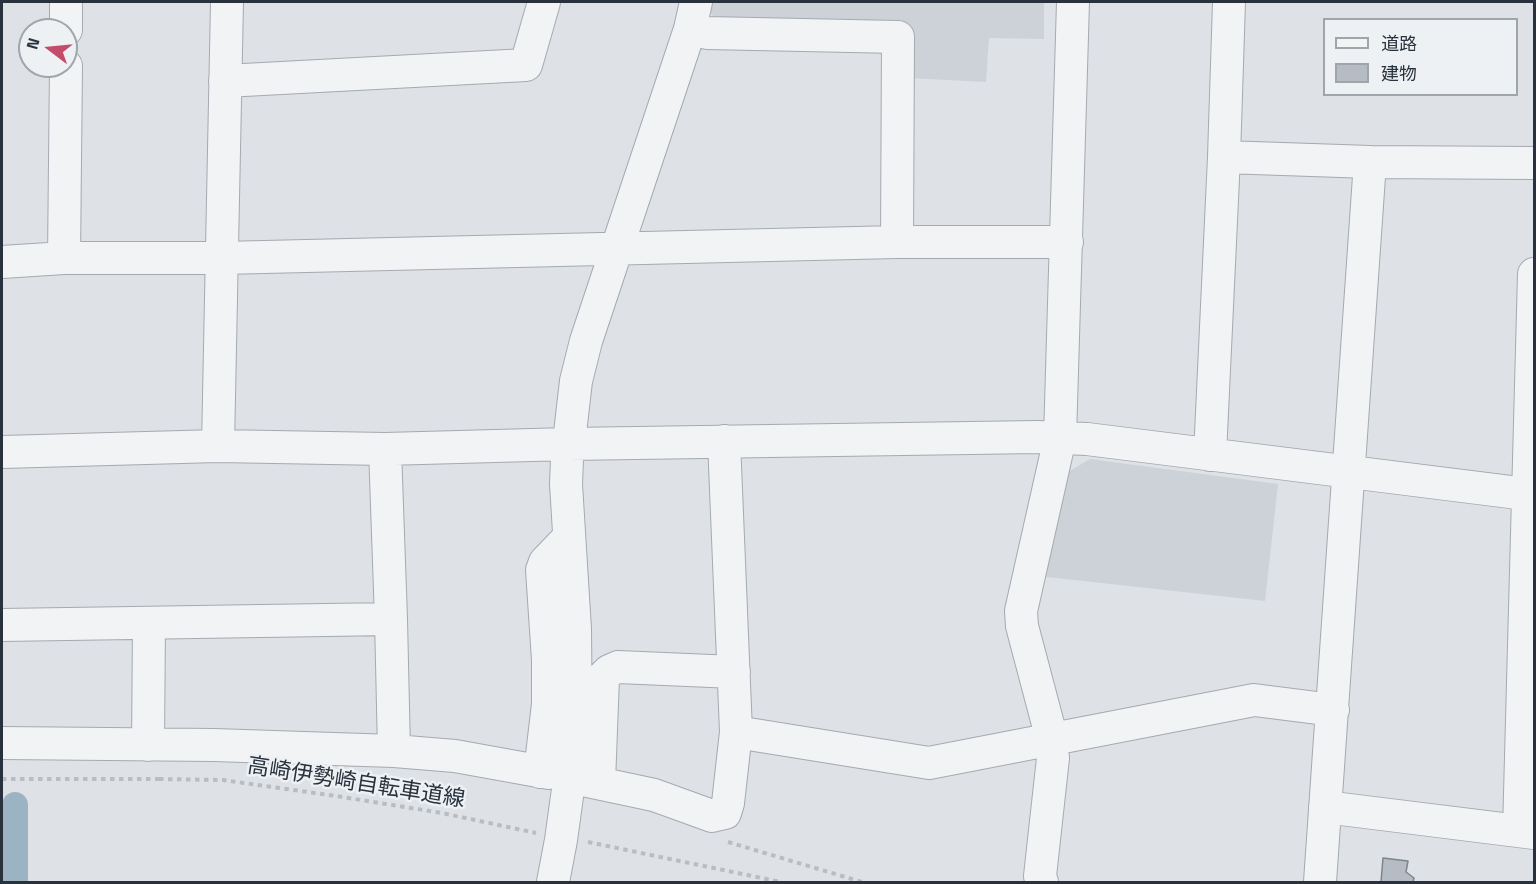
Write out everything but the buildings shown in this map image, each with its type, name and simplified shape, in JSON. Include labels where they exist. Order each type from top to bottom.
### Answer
[{"type":"street","points":[[66,2],[66,18]]},
{"type":"street","points":[[218,446],[227,2]]},
{"type":"street","points":[[225,81],[526,65],[544,2]]},
{"type":"street","points":[[1041,882],[1053,758],[1051,739],[1022,626],[1021,612],[1060,438],[1073,2]]},
{"type":"street","points":[[1210,455],[1229,2]]},
{"type":"street","points":[[693,15],[708,33],[898,37],[897,243]]},
{"type":"street","points":[[553,882],[563,842],[576,731],[575,629],[566,484],[576,381],[586,341],[618,250],[693,15]]},
{"type":"street","points":[[64,258],[66,78]]},
{"type":"street","points":[[1224,157],[1370,162],[1534,163]]},
{"type":"street","points":[[1320,882],[1370,162]]},
{"type":"street","points":[[2,262],[64,258],[222,258],[897,243],[1067,242]]},
{"type":"street","points":[[1325,807],[1527,832],[1534,274]]},
{"type":"street","points":[[2,452],[218,446],[385,449],[724,441],[1060,438],[1532,495]]},
{"type":"street","points":[[724,441],[734,672],[736,732],[725,813],[712,816],[654,795],[594,782],[603,677],[609,671],[618,667],[734,672]]},
{"type":"street","points":[[385,449],[394,751]]},
{"type":"street","points":[[2,743],[214,745],[394,751],[455,756],[545,772],[549,660],[542,570],[545,562],[569,537]]},
{"type":"street","points":[[2,626],[391,619]]},
{"type":"street","points":[[148,745],[149,623]]},
{"type":"street","points":[[736,732],[929,763],[1254,700],[1333,710]]},
{"type":"path","name":"高崎伊勢崎自転車道線","points":[[159,778],[223,780],[442,813],[563,842],[781,882]]},
{"type":"shaded area","points":[[713,2],[1044,2],[1044,39],[989,38],[986,82],[908,78],[909,28],[718,22],[710,12]]},
{"type":"shaded area","points":[[1090,459],[1278,484],[1265,601],[1038,576],[1063,475]]},
{"type":"waterway","points":[[15,805],[15,882]]}]
